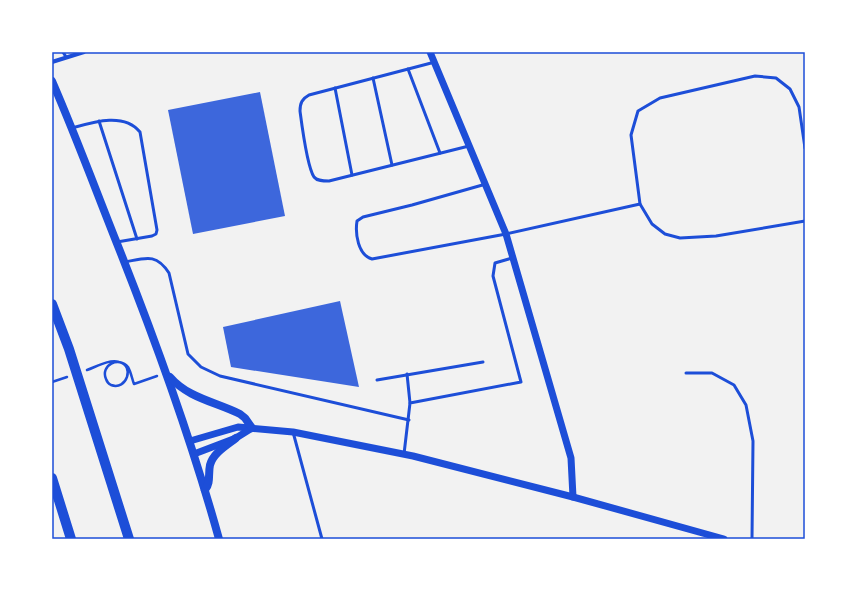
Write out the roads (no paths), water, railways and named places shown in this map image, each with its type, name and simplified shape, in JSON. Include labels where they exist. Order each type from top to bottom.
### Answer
[{"type":"highway","points":[[52,304],[69,349],[129,539]]},
{"type":"highway","points":[[52,478],[71,539]]},
{"type":"main road","points":[[52,81],[125,262],[167,373],[190,441],[219,539]]},
{"type":"main road","points":[[167,373],[175,382],[197,397],[240,414],[252,428]]},
{"type":"main road","points":[[205,490],[208,485],[212,460],[236,438]]},
{"type":"street","points":[[52,62],[84,52]]},
{"type":"street","points":[[430,52],[486,184],[514,258],[571,458],[573,497]]},
{"type":"street","points":[[190,441],[238,427],[294,432],[404,454],[573,497],[724,539]]},
{"type":"street","points":[[194,454],[236,438],[252,428]]},
{"type":"lane","points":[[64,52],[66,58]]},
{"type":"lane","points":[[435,62],[309,95],[304,98],[300,104],[300,111],[310,166],[314,178],[320,181],[329,181],[470,146]]},
{"type":"lane","points":[[408,69],[440,153]]},
{"type":"lane","points":[[805,148],[799,107],[790,88],[776,78],[755,76],[660,98],[638,111],[631,135],[640,204],[652,224],[665,234],[680,238],[716,236],[805,221]]},
{"type":"lane","points":[[373,78],[392,165]]},
{"type":"lane","points":[[335,88],[352,175]]},
{"type":"lane","points":[[99,121],[137,238]]},
{"type":"lane","points":[[72,128],[99,121],[122,122],[136,127],[140,132],[157,230],[156,234],[152,236],[117,242]]},
{"type":"lane","points":[[486,184],[412,205],[363,216],[357,221],[356,231],[361,252],[366,258],[372,259],[506,234],[640,204]]},
{"type":"lane","points":[[125,262],[145,258],[154,259],[163,264],[169,274],[188,354],[201,367],[220,376],[409,420]]},
{"type":"lane","points":[[410,403],[521,382],[493,276],[495,263],[514,258]]},
{"type":"lane","points":[[377,380],[483,362]]},
{"type":"lane","points":[[686,373],[712,373],[734,385],[746,405],[753,441],[752,539]]},
{"type":"lane","points":[[404,454],[410,403],[407,374]]},
{"type":"lane","points":[[294,432],[322,539]]}]
